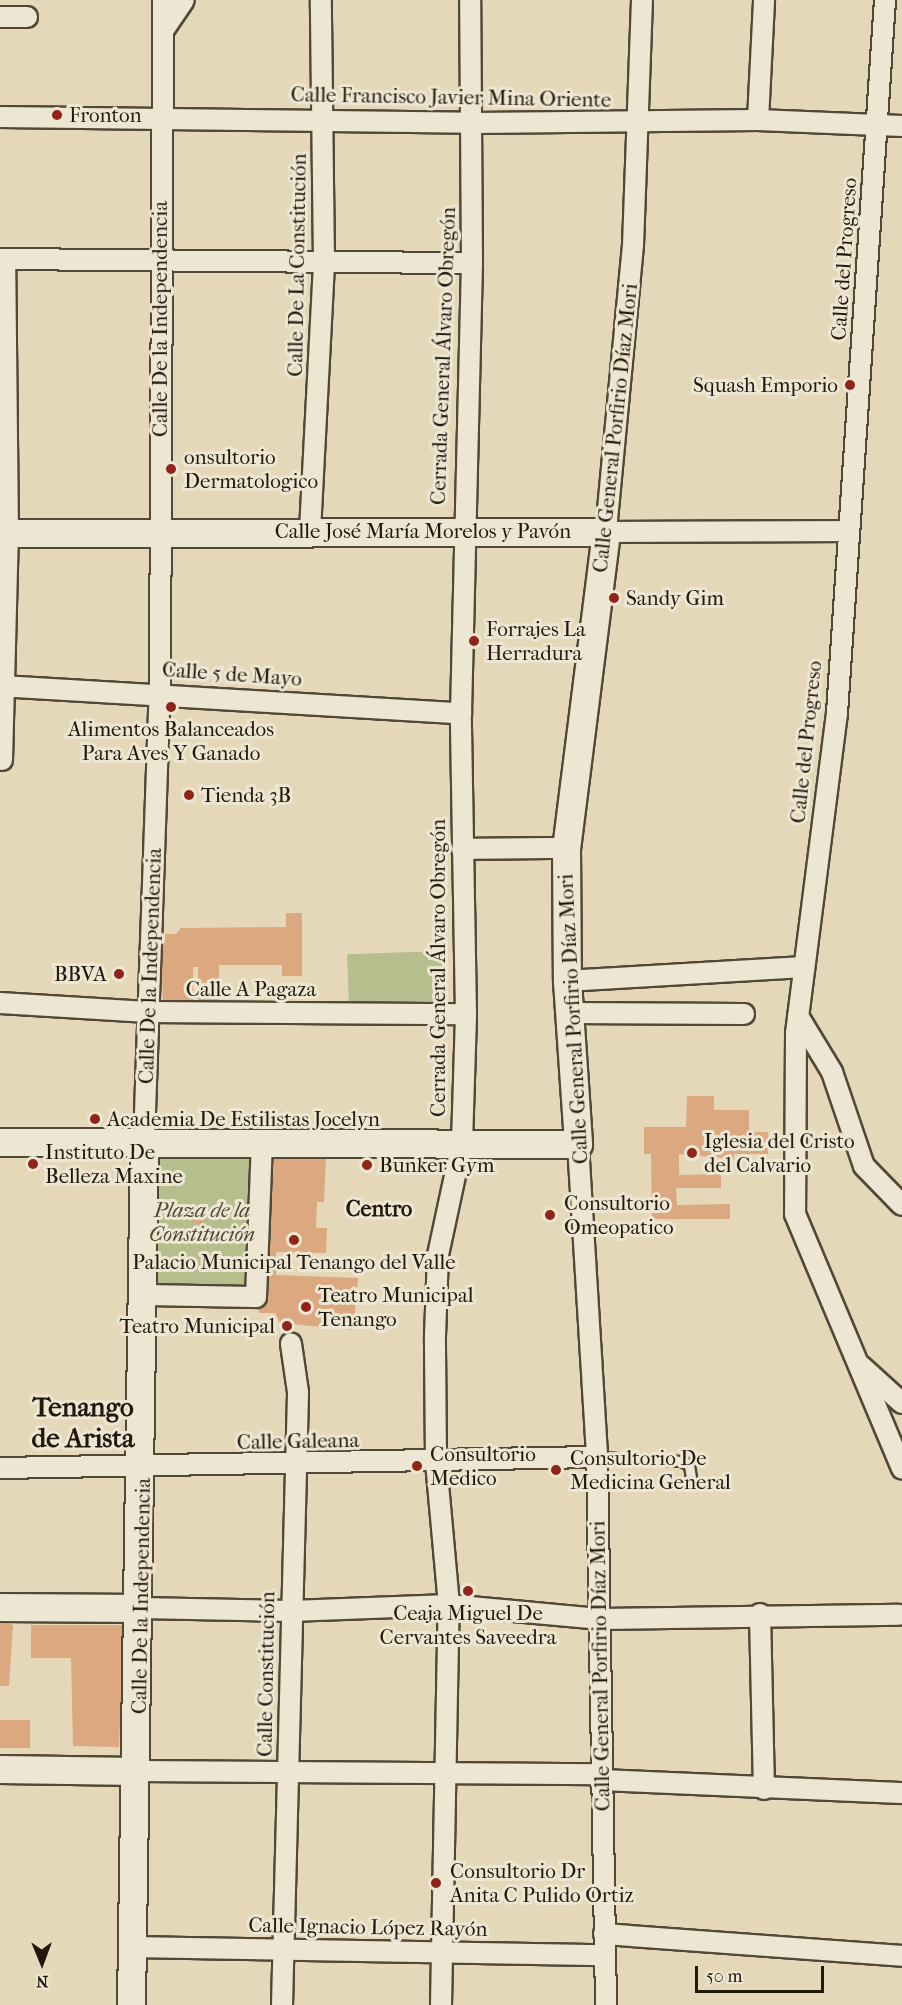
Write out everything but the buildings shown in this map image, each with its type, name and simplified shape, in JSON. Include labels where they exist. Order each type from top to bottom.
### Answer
[{"type":"street","name":"Calle De la Independencia","points":[[131,2005],[130,1947],[137,1771],[143,1468],[144,1141],[160,693],[159,120],[163,0]]},
{"type":"street","points":[[163,31],[184,0]]},
{"type":"street","name":"Calle De La Constitución","points":[[310,531],[324,262],[321,0]]},
{"type":"street","name":"Cerrada General Álvaro Obregón","points":[[441,2005],[449,1605],[436,1461],[438,1255],[462,1143],[466,1014],[461,713],[462,533],[472,263],[470,0]]},
{"type":"street","name":"Calle General Porfirio Díaz Mori","points":[[606,2005],[597,1457],[567,981],[566,848],[606,532],[633,245],[642,0]]},
{"type":"street","points":[[758,120],[764,0]]},
{"type":"street","name":"Calle del Progreso","points":[[885,0],[878,126],[847,531],[837,713],[798,1016],[795,1214],[902,1468]]},
{"type":"street","points":[[0,17],[27,17]]},
{"type":"street","name":"Calle Francisco Javier Mina Oriente","points":[[0,117],[159,120],[324,118],[472,123],[758,120],[902,126]]},
{"type":"street","points":[[2,760],[4,533],[2,259],[472,263]]},
{"type":"street","name":"Calle José María Morelos y Pavón","points":[[4,533],[160,529],[462,533],[847,531]]},
{"type":"street","name":"Calle 5 de Mayo","points":[[2,686],[160,693],[461,713]]},
{"type":"street","points":[[462,849],[566,848]]},
{"type":"street","points":[[567,981],[803,967]]},
{"type":"street","name":"Calle A Pagaza","points":[[0,1003],[148,1012],[466,1014]]},
{"type":"street","points":[[569,1013],[744,1014]]},
{"type":"street","points":[[798,1016],[832,1072],[864,1166],[902,1205]]},
{"type":"street","points":[[0,1142],[578,1144]]},
{"type":"street","points":[[144,1295],[256,1297],[262,1144]]},
{"type":"street","name":"Calle Constitución","points":[[282,2005],[296,1465],[297,1366],[291,1344]]},
{"type":"street","points":[[857,1362],[902,1403]]},
{"type":"street","name":"Calle Galeana","points":[[0,1468],[143,1468],[597,1457]]},
{"type":"street","points":[[0,1606],[291,1611],[449,1605],[601,1619],[760,1614],[899,1615]]},
{"type":"street","points":[[760,1614],[764,1789]]},
{"type":"street","points":[[0,1769],[288,1773],[446,1771],[601,1777],[764,1789],[902,1793]]},
{"type":"street","points":[[604,1934],[902,1956]]},
{"type":"street","name":"Calle Ignacio López Rayón","points":[[130,1947],[605,1955]]},
{"type":"lane","points":[[597,1457],[682,1461],[689,1465],[692,1485]]},
{"type":"green space","points":[[443,951],[445,1010],[349,1013],[347,954]]},
{"type":"green space","name":"Plaza de la Constitución","points":[[151,1151],[255,1153],[253,1294],[149,1292]]},
{"type":"place","name":"Fronton","points":[[57,115]]},
{"type":"place","name":"Squash Emporio","points":[[850,385]]},
{"type":"place","name":"onsultorio Dermatologico","points":[[171,469]]},
{"type":"place","name":"Sandy Gim","points":[[614,598]]},
{"type":"place","name":"Forrajes La Herradura","points":[[474,641]]},
{"type":"place","name":"Alimentos Balanceados Para Aves Y Ganado","points":[[171,707]]},
{"type":"place","name":"Tienda 3B","points":[[189,795]]},
{"type":"place","name":"BBVA","points":[[119,974]]},
{"type":"place","name":"Academia De Estilistas Jocelyn","points":[[95,1119]]},
{"type":"place","name":"Iglesia del Cristo del Calvario","points":[[692,1153]]},
{"type":"place","name":"Instituto De Belleza Maxine","points":[[33,1164]]},
{"type":"place","name":"Bunker Gym","points":[[367,1165]]},
{"type":"place","name":"Consultorio Omeopatico","points":[[550,1215]]},
{"type":"place","name":"Palacio Municipal Tenango del Valle","points":[[294,1240]]},
{"type":"place","name":"Teatro Municipal Tenango","points":[[306,1307]]},
{"type":"place","name":"Teatro Municipal","points":[[287,1326]]},
{"type":"place","name":"Consultorio Medico","points":[[417,1466]]},
{"type":"place","name":"Consultorio De Medicina General","points":[[556,1470]]},
{"type":"place","name":"Ceaja Miguel De Cervantes Saveedra","points":[[468,1591]]},
{"type":"place","name":"Consultorio Dr Anita C Pulido Ortiz","points":[[436,1883]]},
{"type":"district","name":"Centro","points":[[379,1210]]},
{"type":"district","name":"Tenango de Arista","points":[[83,1422]]}]
